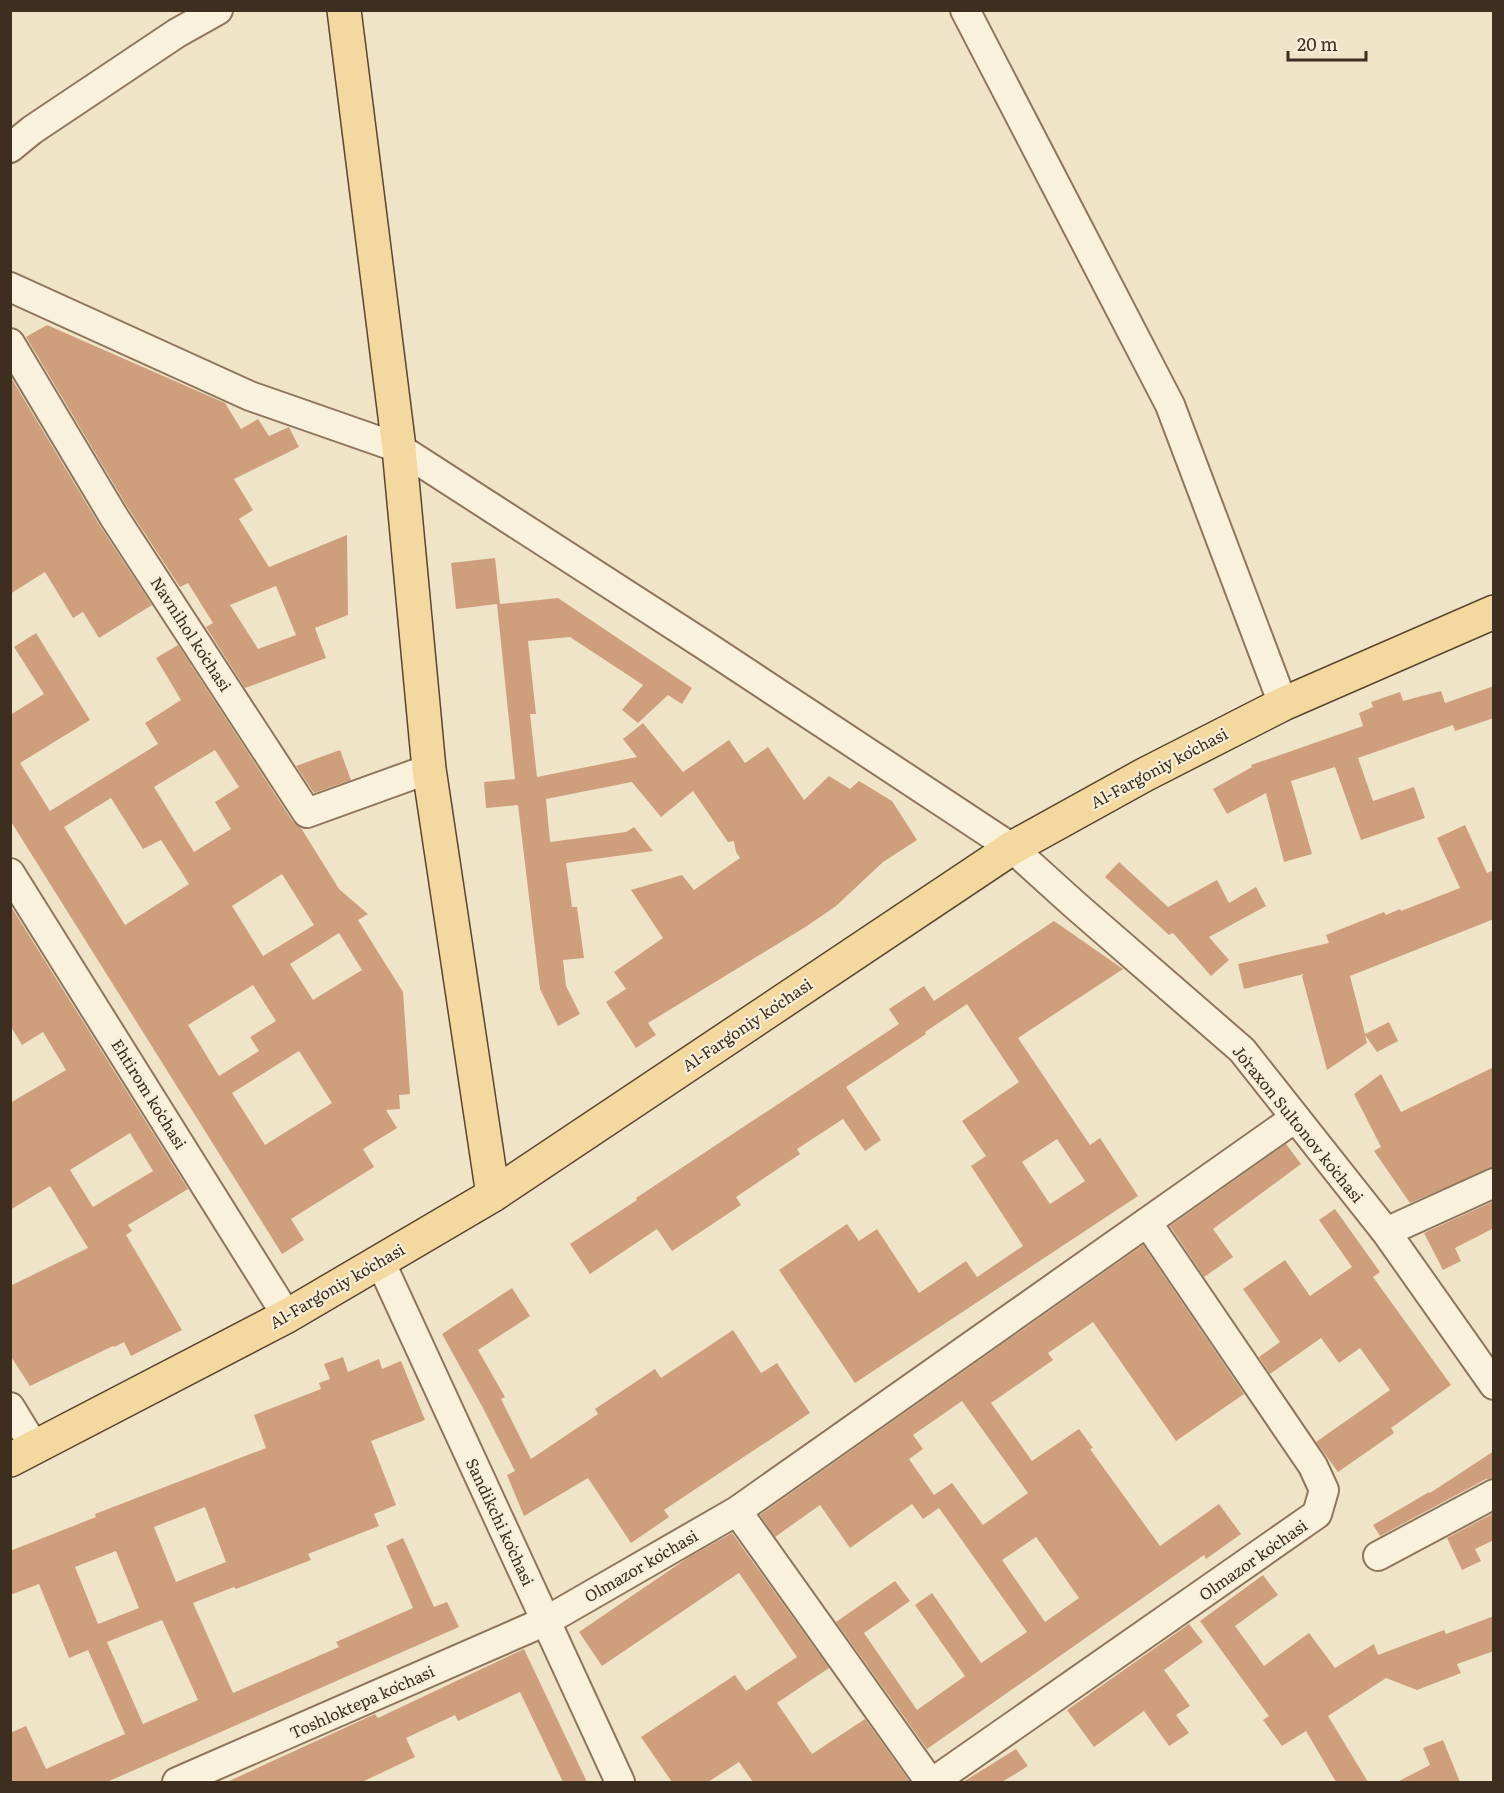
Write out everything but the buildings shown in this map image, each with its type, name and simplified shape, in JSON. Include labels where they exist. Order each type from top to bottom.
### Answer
[{"type":"main road","points":[[344,10],[399,448],[429,769],[493,1196]]},
{"type":"main road","name":"Al-Fargʻoniy koʻchasi","points":[[23,1454],[287,1316],[493,1196],[1012,848],[1144,775],[1283,704],[1494,612]]},
{"type":"street","points":[[10,148],[32,130],[167,39],[218,10]]},
{"type":"street","points":[[965,10],[1170,405],[1283,704]]},
{"type":"street","name":"Joʻraxon Sultonov koʻchasi","points":[[10,287],[250,396],[399,448],[706,646],[1012,848],[1242,1050],[1386,1232],[1494,1385]]},
{"type":"street","name":"Navnihol koʻchasi","points":[[10,343],[114,517],[307,813],[429,769]]},
{"type":"street","name":"Ehtirom koʻchasi","points":[[10,873],[287,1316]]},
{"type":"street","name":"Olmazor koʻchasi","points":[[546,1622],[736,1511],[1295,1118]]},
{"type":"street","points":[[1386,1232],[1494,1183]]},
{"type":"street","name":"Olmazor koʻchasi","points":[[736,1511],[931,1782],[1317,1514],[1324,1490],[1313,1466],[1147,1222]]},
{"type":"street","name":"Sandikchi koʻchasi","points":[[381,1261],[620,1782]]},
{"type":"street","points":[[10,1407],[23,1454]]},
{"type":"street","points":[[1378,1556],[1494,1494]]},
{"type":"street","name":"Toshloktepa koʻchasi","points":[[177,1782],[546,1622]]}]
